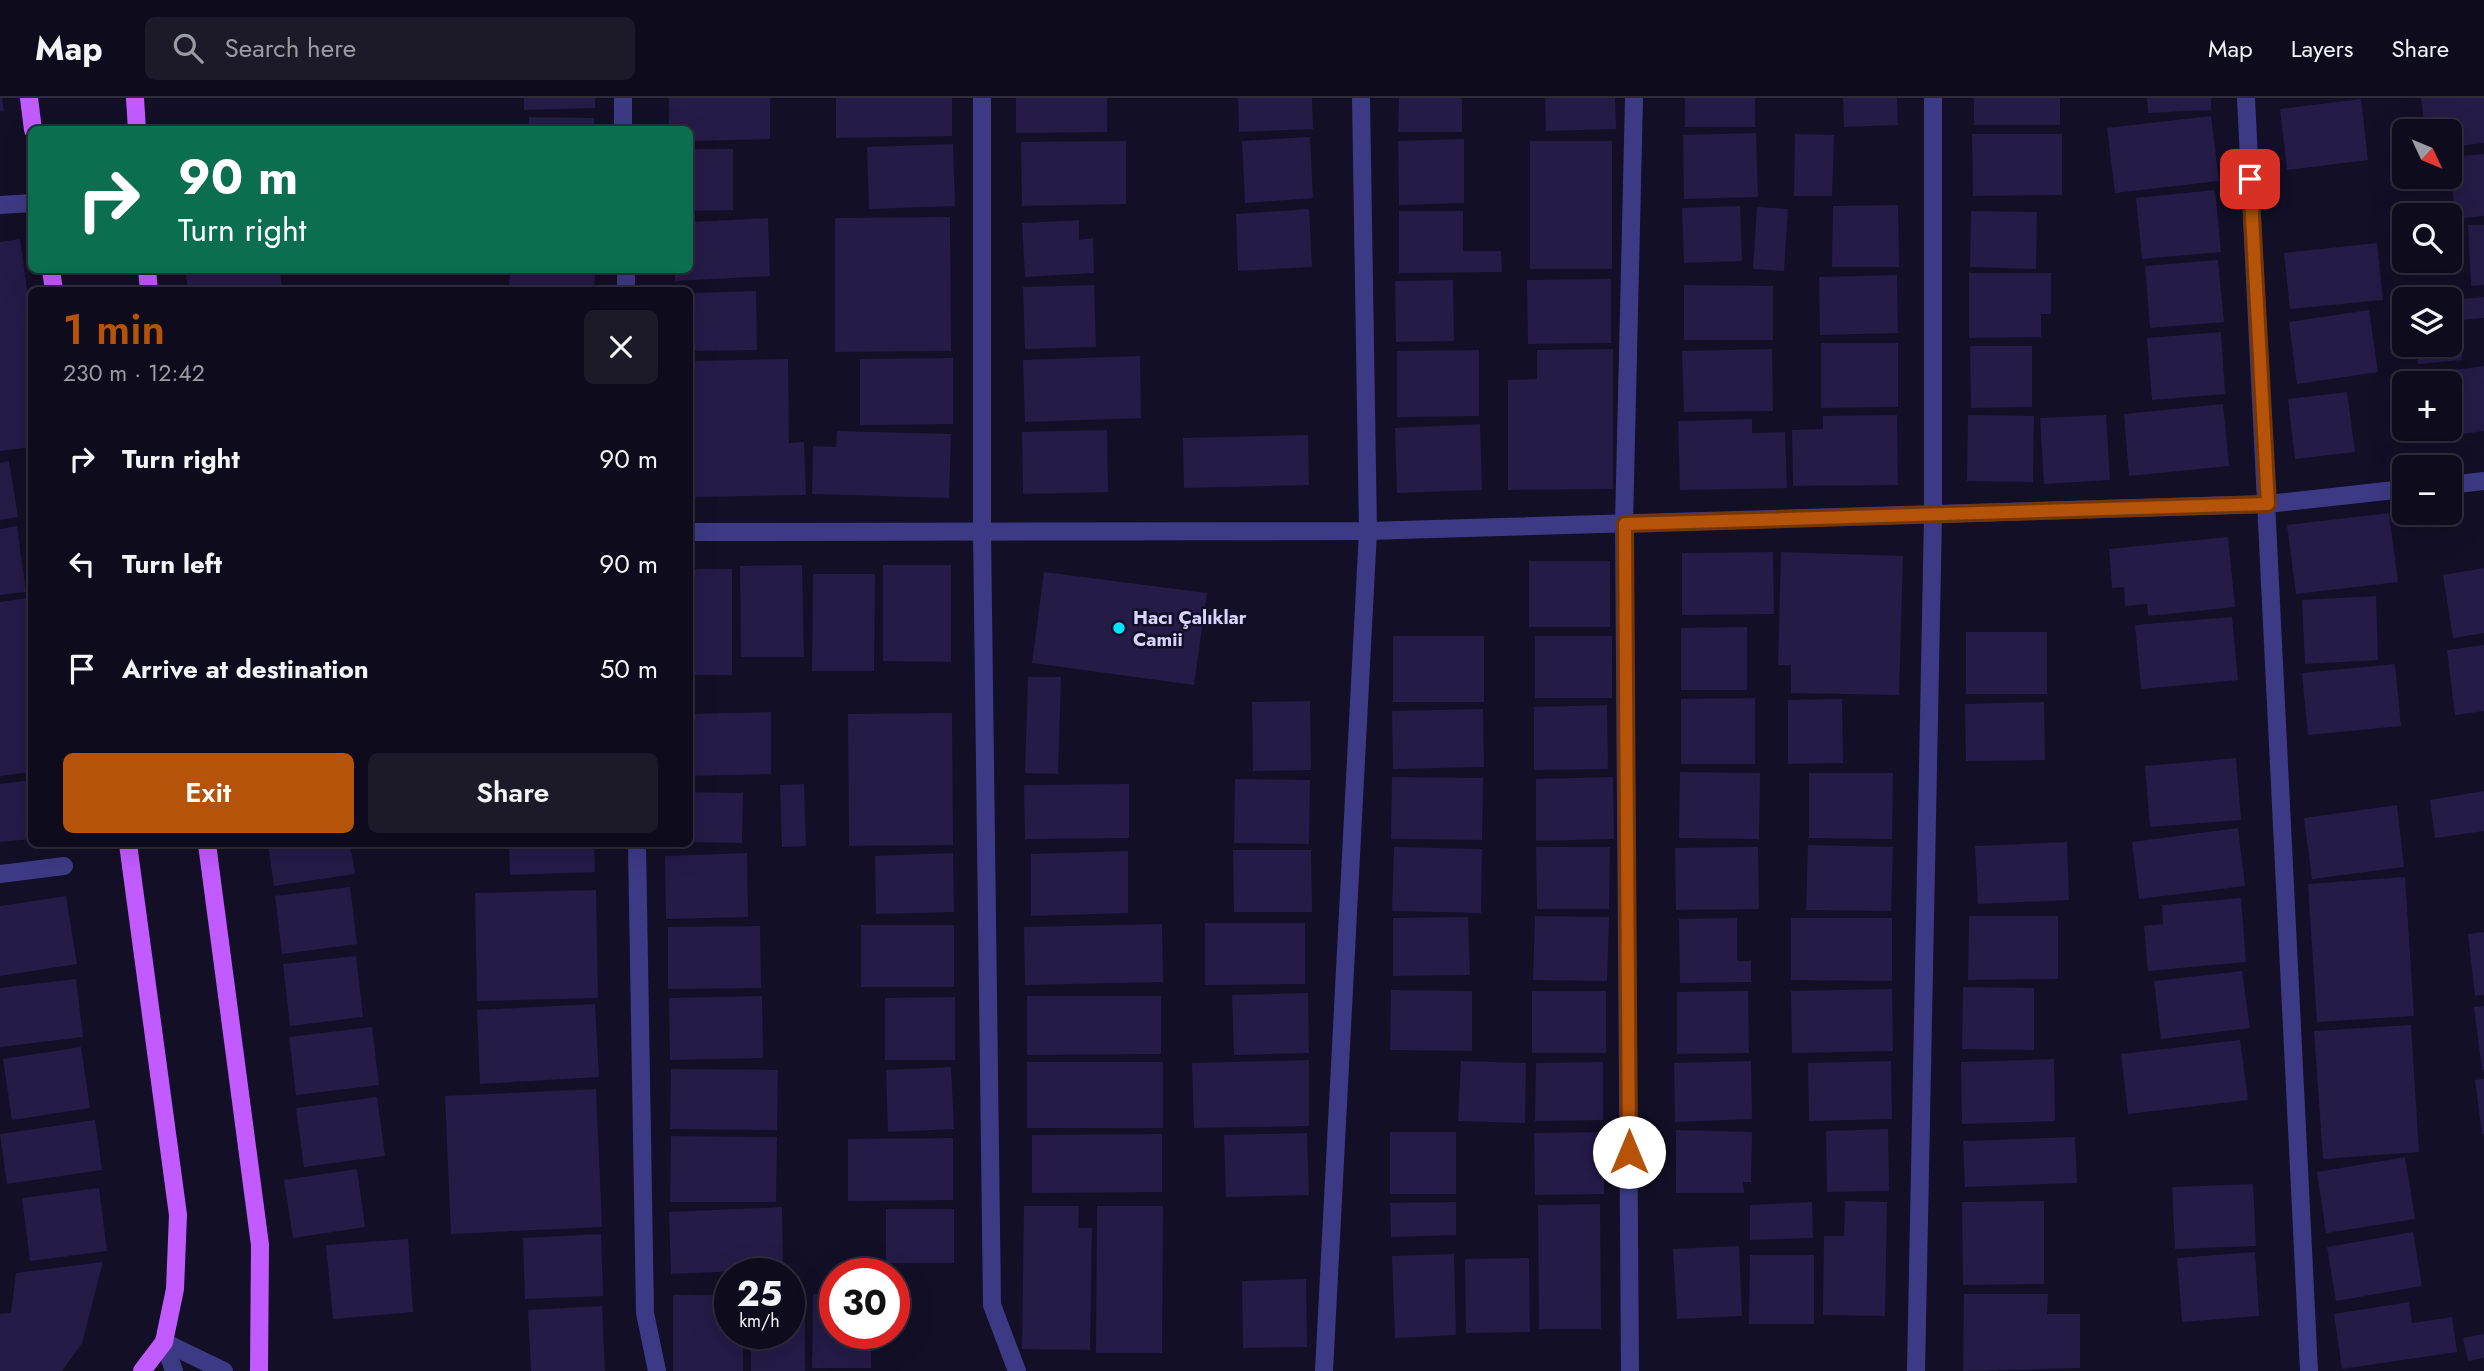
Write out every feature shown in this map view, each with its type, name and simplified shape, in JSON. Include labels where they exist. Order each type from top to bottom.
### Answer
[{"type":"main road","points":[[29,98],[32,126]]},
{"type":"main road","points":[[135,98],[137,126]]},
{"type":"main road","points":[[128,847],[178,1215],[175,1289],[164,1342],[142,1371]]},
{"type":"main road","points":[[207,847],[260,1245],[259,1371]]},
{"type":"street","points":[[623,98],[623,126]]},
{"type":"street","points":[[982,98],[982,531],[992,1305],[1017,1371]]},
{"type":"street","points":[[1324,1371],[1368,531],[1361,98]]},
{"type":"street","points":[[1630,1371],[1625,524],[1634,98]]},
{"type":"street","points":[[1916,1371],[1933,516],[1933,98]]},
{"type":"street","points":[[2246,98],[2309,1371]]},
{"type":"street","points":[[0,205],[28,203]]},
{"type":"street","points":[[2462,484],[2484,481]]},
{"type":"street","points":[[693,532],[1368,531],[2268,504],[2392,490]]},
{"type":"street","points":[[637,847],[645,1313],[657,1371]]},
{"type":"street","points":[[0,874],[64,866]]},
{"type":"street","points":[[164,1342],[174,1371]]},
{"type":"street","points":[[164,1342],[224,1371]]},
{"type":"building","points":[[0,98],[4,111],[0,112]]},
{"type":"building","points":[[524,98],[595,98],[595,108],[524,110]]},
{"type":"building","points":[[669,98],[770,98],[770,139],[693,141],[693,126],[669,126]]},
{"type":"building","points":[[836,98],[952,98],[952,136],[836,138]]},
{"type":"building","points":[[1016,98],[1107,98],[1107,132],[1016,133]]},
{"type":"building","points":[[1238,98],[1312,98],[1313,129],[1239,132]]},
{"type":"building","points":[[1399,98],[1462,98],[1462,132],[1398,132]]},
{"type":"building","points":[[1545,98],[1615,98],[1616,129],[1546,131]]},
{"type":"building","points":[[1685,98],[1755,98],[1755,127],[1685,127]]},
{"type":"building","points":[[1843,98],[1897,98],[1898,125],[1844,127]]},
{"type":"building","points":[[1974,98],[2060,98],[2060,125],[1974,125]]},
{"type":"building","points":[[2147,98],[2211,98],[2211,110],[2148,113]]},
{"type":"building","points":[[2421,98],[2484,98],[2484,143],[2462,146],[2462,119],[2424,119]]},
{"type":"building","points":[[2361,99],[2368,160],[2287,170],[2280,109]]},
{"type":"building","points":[[2211,116],[2219,181],[2115,193],[2107,128]]},
{"type":"building","points":[[529,117],[594,118],[594,126],[528,126]]},
{"type":"building","points":[[1756,133],[1758,197],[1684,199],[1683,135]]},
{"type":"building","points":[[1795,134],[1834,135],[1832,196],[1794,196]]},
{"type":"building","points":[[1972,134],[2062,134],[2062,195],[1973,196]]},
{"type":"building","points":[[1310,137],[1313,198],[1245,203],[1242,141]]},
{"type":"building","points":[[1464,139],[1464,203],[1399,205],[1398,141]]},
{"type":"building","points":[[1126,141],[1126,204],[1022,206],[1021,142]]},
{"type":"building","points":[[1530,141],[1612,141],[1612,269],[1530,269]]},
{"type":"building","points":[[953,144],[955,206],[869,209],[867,147]]},
{"type":"building","points":[[693,149],[733,149],[733,210],[693,211]]},
{"type":"building","points":[[2484,154],[2484,216],[2462,218],[2462,203],[2454,203],[2453,189],[2462,189],[2462,156]]},
{"type":"building","points":[[2215,190],[2221,252],[2142,259],[2136,198]]},
{"type":"building","points":[[1898,205],[1899,267],[1832,267],[1833,206]]},
{"type":"building","points":[[1740,206],[1742,261],[1684,263],[1682,208]]},
{"type":"building","points":[[1757,207],[1788,209],[1784,271],[1753,269]]},
{"type":"building","points":[[1309,209],[1312,267],[1238,271],[1236,214]]},
{"type":"building","points":[[1399,211],[1463,211],[1463,251],[1501,251],[1502,272],[1399,273]]},
{"type":"building","points":[[1971,211],[2037,212],[2036,269],[1970,267]]},
{"type":"building","points":[[950,217],[951,351],[835,352],[835,218]]},
{"type":"building","points":[[768,218],[770,276],[675,281],[675,273],[693,273],[693,222]]},
{"type":"building","points":[[1079,220],[1079,240],[1093,238],[1094,273],[1025,277],[1022,223]]},
{"type":"building","points":[[2468,225],[2484,225],[2484,285],[2471,286]]},
{"type":"building","points":[[20,239],[28,296],[28,448],[0,451],[0,242]]},
{"type":"building","points":[[2377,243],[2383,300],[2290,309],[2284,253]]},
{"type":"building","points":[[2218,260],[2224,322],[2150,328],[2145,266]]},
{"type":"building","points":[[280,273],[282,287],[188,287],[186,275]]},
{"type":"building","points":[[510,273],[595,273],[594,287],[509,287]]},
{"type":"building","points":[[1969,273],[2051,273],[2051,314],[2041,314],[2041,337],[1969,338]]},
{"type":"building","points":[[1897,275],[1898,333],[1820,335],[1819,277]]},
{"type":"building","points":[[1611,279],[1611,343],[1528,344],[1527,280]]},
{"type":"building","points":[[1453,280],[1454,341],[1396,342],[1395,281]]},
{"type":"building","points":[[1094,285],[1096,347],[1025,349],[1023,287]]},
{"type":"building","points":[[1684,285],[1773,286],[1773,340],[1684,340]]},
{"type":"building","points":[[756,291],[757,350],[693,351],[693,293]]},
{"type":"building","points":[[2484,297],[2484,318],[2462,320],[2462,299]]},
{"type":"building","points":[[2369,310],[2378,372],[2297,384],[2289,322]]},
{"type":"building","points":[[2221,332],[2225,394],[2152,400],[2147,338]]},
{"type":"building","points":[[1821,343],[1898,343],[1898,407],[1821,408]]},
{"type":"building","points":[[1970,346],[2032,346],[2032,407],[1971,408]]},
{"type":"building","points":[[1613,349],[1613,489],[1508,490],[1508,380],[1537,379],[1537,350]]},
{"type":"building","points":[[1772,349],[1773,411],[1684,412],[1682,351]]},
{"type":"building","points":[[1479,350],[1479,416],[1397,417],[1397,351]]},
{"type":"building","points":[[1140,356],[1141,418],[1025,422],[1023,360]]},
{"type":"building","points":[[2417,357],[2462,357],[2462,360],[2418,364]]},
{"type":"building","points":[[953,358],[953,424],[860,425],[860,359]]},
{"type":"building","points":[[788,359],[789,443],[804,442],[806,495],[693,497],[693,361]]},
{"type":"building","points":[[2484,366],[2484,431],[2462,434],[2462,371],[2446,371]]},
{"type":"building","points":[[2347,392],[2355,452],[2295,459],[2288,399]]},
{"type":"building","points":[[2223,404],[2229,466],[2129,476],[2124,414]]},
{"type":"building","points":[[1897,415],[1898,485],[1793,486],[1792,430],[1823,429],[1823,416]]},
{"type":"building","points":[[1968,415],[2034,416],[2033,482],[1967,481]]},
{"type":"building","points":[[2106,415],[2110,480],[2044,484],[2040,418]]},
{"type":"building","points":[[1752,419],[1752,433],[1785,432],[1787,488],[1680,490],[1678,421]]},
{"type":"building","points":[[1480,424],[1482,490],[1397,493],[1395,428]]},
{"type":"building","points":[[1107,430],[1108,492],[1023,494],[1022,432]]},
{"type":"building","points":[[837,431],[951,434],[949,498],[812,494],[813,446],[836,447]]},
{"type":"building","points":[[1308,435],[1309,485],[1184,488],[1183,438]]},
{"type":"building","points":[[9,461],[18,517],[0,520],[0,463]]},
{"type":"building","points":[[2389,513],[2398,582],[2296,594],[2287,525]]},
{"type":"building","points":[[17,526],[26,592],[0,595],[0,529]]},
{"type":"building","points":[[2228,537],[2235,607],[2148,616],[2147,604],[2125,606],[2124,587],[2112,588],[2109,549]]},
{"type":"building","points":[[1773,552],[1774,614],[1682,615],[1682,553]]},
{"type":"building","points":[[1781,552],[1903,556],[1899,695],[1791,693],[1791,665],[1778,665]]},
{"type":"building","points":[[1529,561],[1610,561],[1610,627],[1529,627]]},
{"type":"building","points":[[802,565],[804,657],[741,657],[740,566]]},
{"type":"building","points":[[883,565],[951,565],[951,662],[883,661]]},
{"type":"building","points":[[2484,568],[2484,633],[2453,638],[2443,575]]},
{"type":"building","points":[[693,569],[732,569],[732,675],[693,675]]},
{"type":"building","name":"Hacı Çalıklar Camii","points":[[1044,572],[1207,593],[1194,685],[1032,663]]},
{"type":"building","points":[[813,574],[875,574],[874,671],[812,671]]},
{"type":"building","points":[[2376,596],[2378,660],[2305,664],[2302,600]]},
{"type":"building","points":[[27,598],[28,604],[28,772],[0,776],[0,602]]},
{"type":"building","points":[[2232,617],[2238,680],[2141,689],[2135,625]]},
{"type":"building","points":[[1747,627],[1747,690],[1681,690],[1681,628]]},
{"type":"building","points":[[1966,632],[2047,632],[2047,694],[1966,694]]},
{"type":"building","points":[[1393,636],[1484,636],[1484,702],[1393,702]]},
{"type":"building","points":[[1535,636],[1612,636],[1612,698],[1535,698]]},
{"type":"building","points":[[2484,645],[2484,711],[2455,715],[2447,650]]},
{"type":"building","points":[[2395,664],[2401,726],[2308,735],[2302,673]]},
{"type":"building","points":[[1028,677],[1061,677],[1058,774],[1025,773]]},
{"type":"building","points":[[1755,698],[1755,764],[1681,764],[1681,699]]},
{"type":"building","points":[[1842,699],[1843,763],[1788,764],[1788,700]]},
{"type":"building","points":[[1310,701],[1311,770],[1253,771],[1252,702]]},
{"type":"building","points":[[2044,702],[2045,760],[1966,761],[1965,704]]},
{"type":"building","points":[[1607,705],[1608,769],[1534,770],[1534,707]]},
{"type":"building","points":[[1483,709],[1484,767],[1393,769],[1392,711]]},
{"type":"building","points":[[771,712],[771,774],[693,776],[693,714]]},
{"type":"building","points":[[952,713],[953,845],[849,846],[848,714]]},
{"type":"building","points":[[2236,758],[2241,820],[2150,827],[2145,766]]},
{"type":"building","points":[[1680,772],[1760,773],[1759,839],[1679,838]]},
{"type":"building","points":[[1809,773],[1893,773],[1892,839],[1809,838]]},
{"type":"building","points":[[1392,777],[1483,778],[1482,840],[1391,839]]},
{"type":"building","points":[[1613,777],[1614,839],[1536,841],[1536,779]]},
{"type":"building","points":[[1235,779],[1310,780],[1309,844],[1234,843]]},
{"type":"building","points":[[28,780],[28,839],[0,842],[0,784]]},
{"type":"building","points":[[804,784],[806,846],[782,847],[780,785]]},
{"type":"building","points":[[1129,784],[1129,838],[1025,839],[1024,785]]},
{"type":"building","points":[[2484,791],[2484,831],[2435,838],[2430,800]]},
{"type":"building","points":[[693,792],[743,793],[742,843],[693,842]]},
{"type":"building","points":[[2397,805],[2404,867],[2312,879],[2304,818]]},
{"type":"building","points":[[2238,828],[2245,886],[2139,899],[2132,842]]},
{"type":"building","points":[[2067,842],[2069,900],[1978,904],[1975,846]]},
{"type":"building","points":[[1808,845],[1893,847],[1891,911],[1806,910]]},
{"type":"building","points":[[268,847],[350,847],[355,874],[274,886]]},
{"type":"building","points":[[509,847],[594,847],[595,872],[510,875]]},
{"type":"building","points":[[1394,847],[1482,849],[1481,913],[1392,911]]},
{"type":"building","points":[[1536,847],[1610,847],[1609,909],[1537,909]]},
{"type":"building","points":[[1758,847],[1759,909],[1676,910],[1675,848]]},
{"type":"building","points":[[1233,850],[1311,850],[1312,912],[1234,912]]},
{"type":"building","points":[[1128,851],[1128,913],[1031,916],[1031,854]]},
{"type":"building","points":[[747,853],[748,917],[666,919],[665,856]]},
{"type":"building","points":[[953,853],[954,912],[876,914],[875,856]]},
{"type":"building","points":[[2405,877],[2414,1016],[2317,1022],[2308,884]]},
{"type":"building","points":[[350,887],[357,944],[282,954],[275,896]]},
{"type":"building","points":[[596,890],[598,998],[477,1001],[475,893]]},
{"type":"building","points":[[66,896],[77,964],[0,976],[0,906]]},
{"type":"building","points":[[2241,898],[2246,962],[2148,971],[2144,926],[2163,924],[2162,905]]},
{"type":"building","points":[[1535,916],[1609,917],[1607,981],[1533,980]]},
{"type":"building","points":[[1969,916],[2058,916],[2058,979],[1968,980]]},
{"type":"building","points":[[1468,917],[1470,975],[1393,976],[1393,918]]},
{"type":"building","points":[[1737,918],[1737,961],[1751,961],[1751,982],[1680,983],[1679,919]]},
{"type":"building","points":[[1791,918],[1892,918],[1892,981],[1791,980]]},
{"type":"building","points":[[1205,923],[1305,923],[1305,984],[1205,985]]},
{"type":"building","points":[[1162,924],[1163,982],[1025,985],[1024,927]]},
{"type":"building","points":[[861,925],[954,925],[954,987],[861,987]]},
{"type":"building","points":[[760,926],[761,988],[668,989],[668,927]]},
{"type":"building","points":[[2484,932],[2484,995],[2475,996],[2468,934]]},
{"type":"building","points":[[356,956],[363,1017],[290,1026],[283,964]]},
{"type":"building","points":[[2242,971],[2250,1028],[2161,1039],[2154,981]]},
{"type":"building","points":[[76,979],[83,1037],[0,1047],[0,988]]},
{"type":"building","points":[[1963,987],[2034,988],[2034,1050],[1962,1049]]},
{"type":"building","points":[[1892,989],[1893,1051],[1792,1053],[1791,991]]},
{"type":"building","points":[[1391,990],[1472,991],[1472,1051],[1390,1050]]},
{"type":"building","points":[[1532,991],[1606,991],[1606,1053],[1532,1053]]},
{"type":"building","points":[[1748,991],[1749,1053],[1677,1054],[1677,992]]},
{"type":"building","points":[[1308,993],[1309,1053],[1234,1055],[1232,995]]},
{"type":"building","points":[[762,996],[763,1058],[670,1060],[669,998]]},
{"type":"building","points":[[1027,996],[1161,996],[1161,1054],[1027,1055]]},
{"type":"building","points":[[955,997],[955,1060],[885,1060],[885,998]]},
{"type":"building","points":[[595,1004],[599,1077],[480,1084],[477,1010]]},
{"type":"building","points":[[2484,1006],[2484,1070],[2482,1070],[2474,1007]]},
{"type":"building","points":[[2411,1025],[2419,1152],[2323,1159],[2314,1031]]},
{"type":"building","points":[[372,1027],[379,1085],[296,1095],[289,1037]]},
{"type":"building","points":[[2240,1040],[2248,1100],[2128,1114],[2121,1054]]},
{"type":"building","points":[[81,1047],[90,1108],[12,1120],[3,1059]]},
{"type":"building","points":[[2054,1059],[2055,1121],[1962,1124],[1961,1062]]},
{"type":"building","points":[[1309,1060],[1309,1126],[1194,1128],[1192,1063]]},
{"type":"building","points":[[1461,1061],[1526,1063],[1525,1123],[1458,1121]]},
{"type":"building","points":[[1751,1061],[1752,1119],[1675,1122],[1674,1063]]},
{"type":"building","points":[[1891,1061],[1892,1119],[1809,1121],[1808,1063]]},
{"type":"building","points":[[1027,1062],[1163,1062],[1163,1128],[1027,1128]]},
{"type":"building","points":[[1603,1062],[1603,1120],[1535,1121],[1536,1063]]},
{"type":"building","points":[[951,1067],[954,1129],[888,1132],[886,1070]]},
{"type":"building","points":[[671,1069],[778,1070],[777,1130],[670,1129]]},
{"type":"building","points":[[2484,1079],[2484,1134],[2482,1134],[2475,1080]]},
{"type":"building","points":[[596,1089],[602,1227],[451,1234],[445,1096]]},
{"type":"building","points":[[377,1097],[385,1156],[304,1167],[296,1108]]},
{"type":"building","points":[[95,1120],[102,1170],[7,1184],[0,1134]]},
{"type":"building","points":[[1888,1129],[1889,1191],[1827,1192],[1826,1131]]},
{"type":"building","points":[[1676,1130],[1752,1132],[1751,1182],[1743,1182],[1744,1193],[1676,1193]]},
{"type":"building","points":[[1390,1132],[1456,1132],[1456,1194],[1390,1194]]},
{"type":"building","points":[[1604,1132],[1604,1194],[1535,1195],[1534,1133]]},
{"type":"building","points":[[1307,1133],[1309,1195],[1226,1197],[1224,1135]]},
{"type":"building","points":[[1162,1134],[1162,1192],[1032,1193],[1032,1135]]},
{"type":"building","points":[[671,1136],[777,1137],[776,1202],[670,1202]]},
{"type":"building","points":[[2075,1137],[2077,1183],[1965,1187],[1963,1141]]},
{"type":"building","points":[[953,1138],[953,1200],[848,1201],[848,1139]]},
{"type":"building","points":[[2405,1157],[2415,1219],[2326,1233],[2317,1172]]},
{"type":"building","points":[[357,1169],[365,1227],[293,1238],[284,1180]]},
{"type":"building","points":[[2253,1184],[2256,1246],[2175,1249],[2172,1187]]},
{"type":"building","points":[[99,1188],[107,1251],[30,1261],[22,1198]]},
{"type":"building","points":[[1845,1201],[1887,1202],[1885,1316],[1823,1315],[1824,1236],[1844,1236]]},
{"type":"building","points":[[2044,1201],[2044,1284],[1963,1285],[1962,1202]]},
{"type":"building","points":[[1456,1202],[1456,1235],[1391,1237],[1390,1203]]},
{"type":"building","points":[[1812,1202],[1813,1238],[1750,1240],[1750,1205]]},
{"type":"building","points":[[1600,1204],[1601,1329],[1539,1329],[1538,1205]]},
{"type":"building","points":[[1024,1206],[1079,1206],[1078,1228],[1092,1228],[1090,1350],[1022,1349]]},
{"type":"building","points":[[1097,1206],[1163,1206],[1162,1353],[1096,1353]]},
{"type":"building","points":[[782,1207],[783,1258],[714,1258],[714,1272],[671,1274],[669,1212]]},
{"type":"building","points":[[886,1209],[954,1209],[954,1263],[910,1263],[910,1258],[886,1258]]},
{"type":"building","points":[[2413,1232],[2422,1286],[2336,1301],[2327,1247]]},
{"type":"building","points":[[601,1234],[603,1296],[525,1299],[523,1238]]},
{"type":"building","points":[[408,1239],[413,1312],[333,1319],[326,1245]]},
{"type":"building","points":[[1739,1246],[1742,1316],[1677,1319],[1673,1249]]},
{"type":"building","points":[[2255,1252],[2259,1316],[2182,1322],[2177,1258]]},
{"type":"building","points":[[1454,1254],[1456,1335],[1395,1338],[1392,1256]]},
{"type":"building","points":[[1750,1255],[1814,1255],[1814,1324],[1749,1324]]},
{"type":"building","points":[[1529,1258],[1530,1332],[1466,1333],[1465,1259]]},
{"type":"building","points":[[103,1262],[82,1343],[62,1371],[0,1371],[0,1314],[11,1313],[16,1273]]},
{"type":"building","points":[[1306,1279],[1307,1347],[1243,1348],[1242,1281]]},
{"type":"building","points":[[813,1294],[819,1294],[819,1349],[871,1349],[871,1368],[812,1368]]},
{"type":"building","points":[[1964,1294],[2048,1294],[2047,1314],[2080,1314],[2080,1368],[1963,1371]]},
{"type":"building","points":[[673,1295],[714,1295],[714,1349],[743,1349],[743,1371],[673,1371]]},
{"type":"building","points":[[2409,1302],[2412,1323],[2452,1317],[2457,1352],[2342,1369],[2334,1314]]},
{"type":"building","points":[[602,1306],[605,1371],[531,1371],[528,1310]]},
{"type":"building","points":[[2484,1334],[2484,1358],[2468,1361],[2463,1338]]},
{"type":"building","points":[[751,1349],[805,1349],[805,1371],[751,1371]]},
{"type":"place","name":"Hacı Çalıklar Camii","points":[[1119,628]]},
{"type":"route","points":[[1629,1152],[1625,524],[2268,504],[2250,179]]}]
